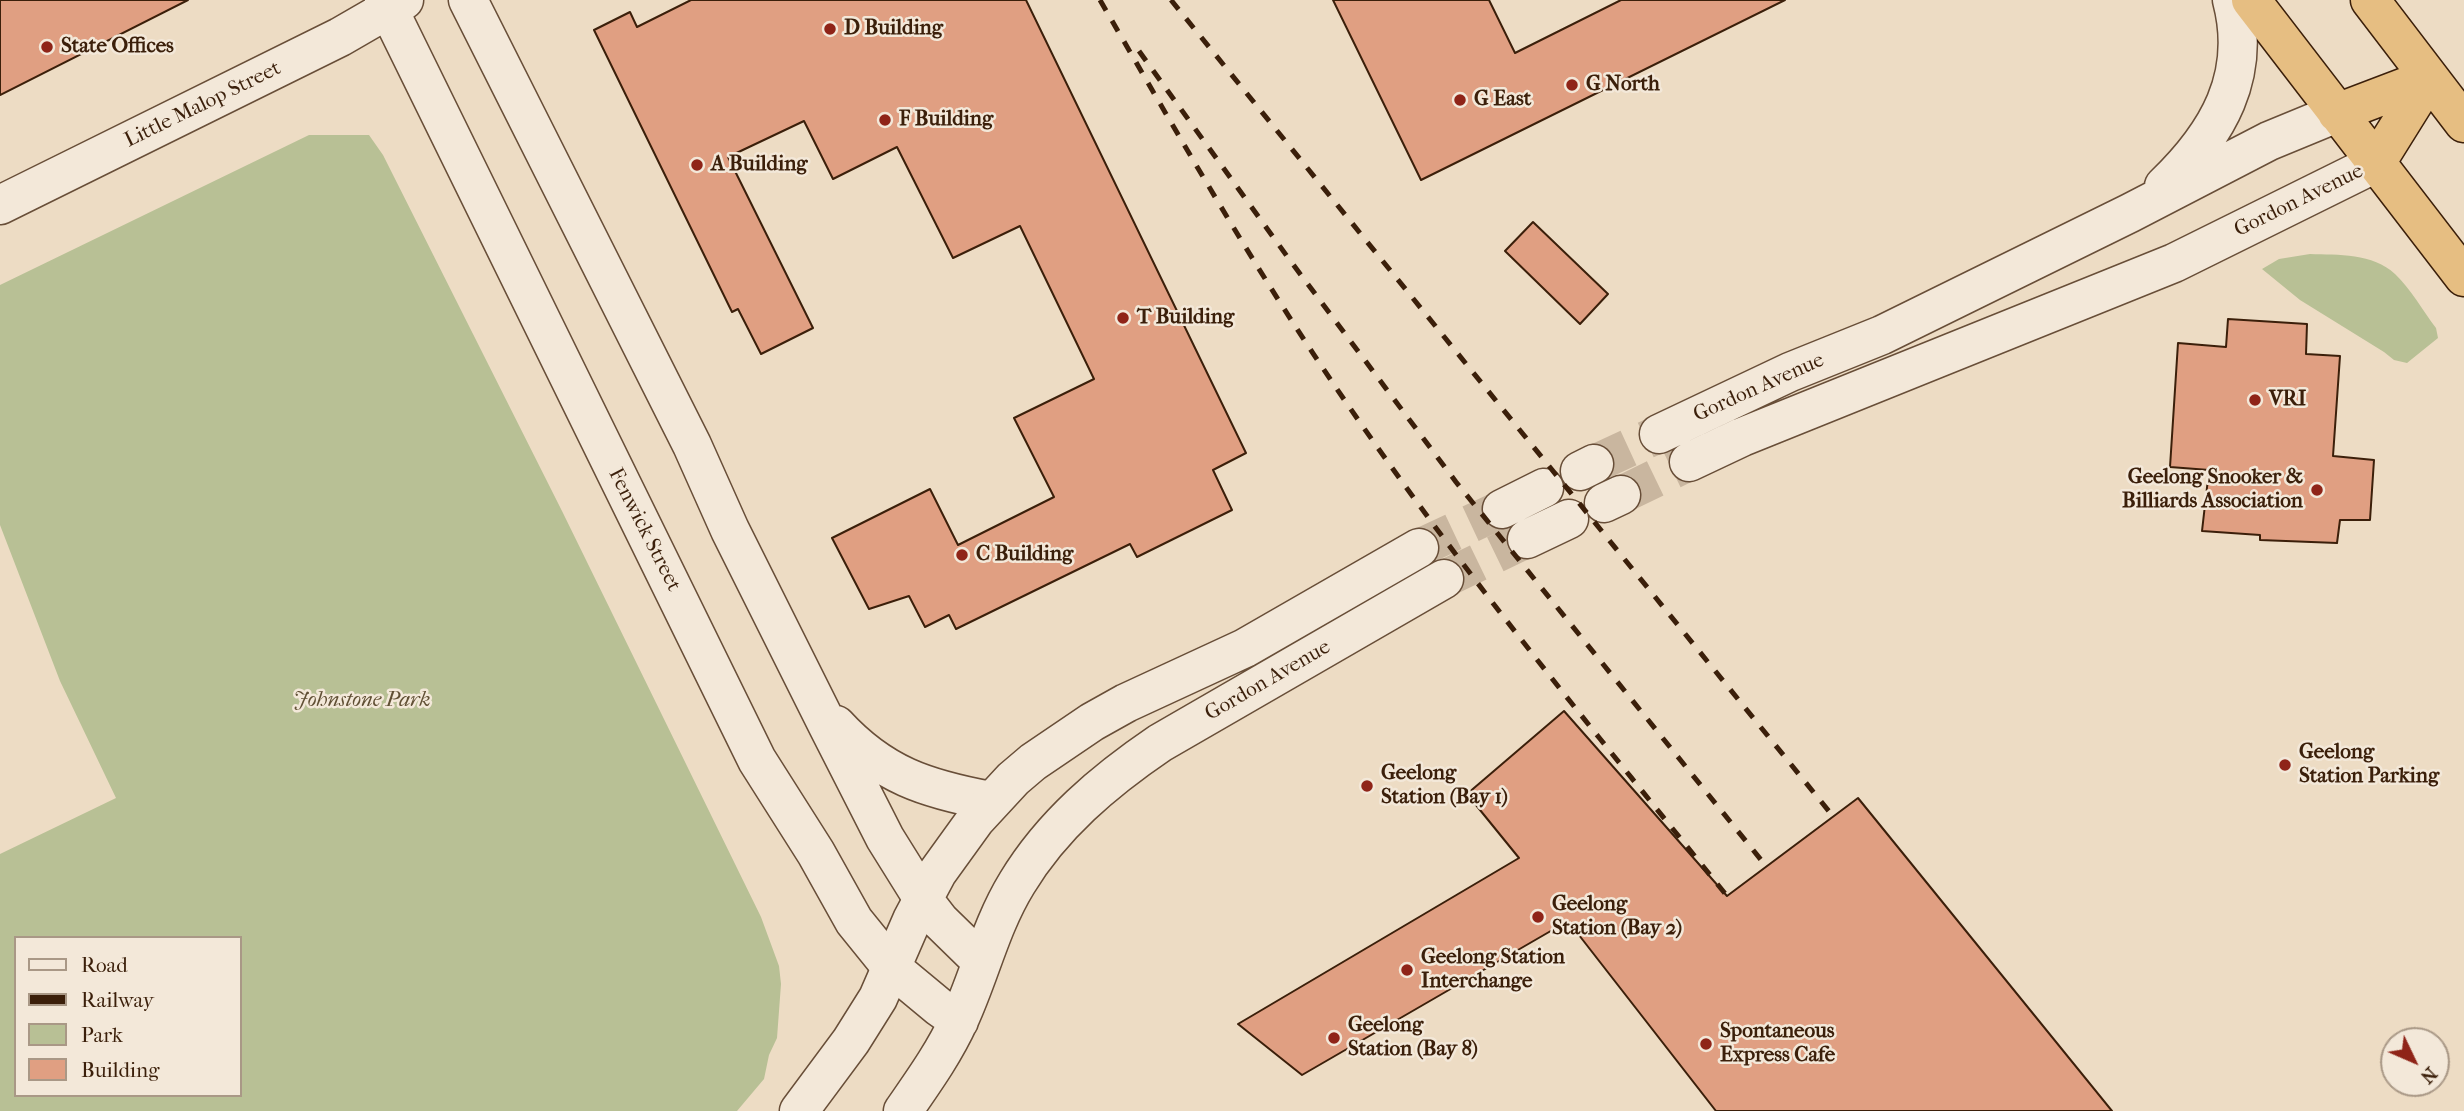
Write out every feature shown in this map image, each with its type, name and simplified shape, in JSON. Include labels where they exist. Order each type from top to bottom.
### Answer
[{"type":"highway","points":[[2251,0],[2464,277]]},
{"type":"highway","points":[[2370,0],[2464,123]]},
{"type":"highway","name":"Gordon Avenue","points":[[2337,113],[2430,78]]},
{"type":"highway","name":"Gordon Avenue","points":[[2376,163],[2430,78]]},
{"type":"street","points":[[468,0],[686,433],[730,530],[814,699],[886,838],[923,899],[940,921],[981,961],[959,1021],[939,1058],[903,1111]]},
{"type":"street","points":[[2130,213],[2165,185],[2181,168],[2222,113],[2233,86],[2238,58],[2237,19],[2232,0]]},
{"type":"street","name":"Little Malop Street","points":[[0,205],[340,37],[392,3]]},
{"type":"street","name":"Fenwick Street","points":[[392,3],[757,760],[816,853],[854,921],[892,968],[959,1021]]},
{"type":"street","name":"Gordon Avenue","points":[[1659,434],[1790,372],[1882,335],[2269,141],[2337,113]]},
{"type":"street","name":"Gordon Avenue","points":[[1689,462],[1742,437],[2174,263],[2376,163]]},
{"type":"street","name":"Gordon Avenue","points":[[1742,437],[1974,290]]},
{"type":"street","points":[[1502,509],[1544,488]]},
{"type":"street","points":[[1527,539],[1569,519]]},
{"type":"street","name":"Gordon Avenue","points":[[799,1111],[851,1041],[878,998],[923,899],[952,851],[990,801],[1032,762],[1126,703],[1245,648],[1419,548]]},
{"type":"street","name":"Gordon Avenue","points":[[981,961],[994,925],[1018,881],[1060,826],[1118,772],[1183,730],[1444,579],[1245,648]]},
{"type":"street","points":[[814,699],[844,733],[897,773],[937,790],[990,801]]},
{"type":"green space","name":"Johnstone Park","points":[[309,135],[369,135],[383,155],[562,511],[761,917],[779,966],[781,984],[777,1038],[769,1055],[764,1079],[737,1111],[0,1111],[0,854],[116,798],[60,681],[0,525],[0,285]]},
{"type":"green space","points":[[2310,254],[2355,256],[2386,267],[2412,293],[2436,328],[2438,338],[2407,363],[2394,360],[2300,300],[2262,269],[2279,259]]},
{"type":"building","name":"State Offices","points":[[0,0],[188,0],[0,95]]},
{"type":"building","points":[[691,0],[1026,0],[1246,453],[1213,470],[1232,510],[1137,557],[1130,544],[956,629],[949,615],[925,627],[909,596],[869,609],[832,538],[930,489],[958,545],[1054,497],[1014,418],[1094,379],[1020,226],[953,258],[897,147],[833,179],[804,121],[728,157],[813,328],[761,354],[738,309],[732,312],[594,30],[630,12],[637,27]]},
{"type":"building","name":"G East","points":[[1333,0],[1489,0],[1515,53],[1621,0],[1785,0],[1421,180]]},
{"type":"building","points":[[1533,222],[1608,294],[1580,324],[1505,251]]},
{"type":"building","points":[[2228,319],[2307,324],[2306,354],[2340,356],[2333,456],[2374,460],[2370,520],[2340,520],[2337,543],[2260,540],[2260,535],[2202,531],[2209,470],[2170,467],[2178,343],[2226,347]]},
{"type":"building","points":[[1564,711],[1727,896],[1858,798],[2112,1111],[1716,1111],[1568,921],[1302,1075],[1238,1024],[1519,858],[1467,794]]},
{"type":"tunnel","points":[[1594,464],[1659,434]]},
{"type":"tunnel","points":[[1621,495],[1689,462]]},
{"type":"tunnel","points":[[1419,548],[1502,509]]},
{"type":"tunnel","points":[[1444,579],[1527,539]]},
{"type":"railway","points":[[1100,0],[1252,258],[1316,359],[1394,471],[1487,595],[1727,896]]},
{"type":"railway","points":[[1171,0],[1832,815]]},
{"type":"railway","points":[[1139,51],[1289,259],[1456,482],[1766,866]]},
{"type":"place","name":"D Building","points":[[830,29]]},
{"type":"place","name":"State Offices","points":[[47,47]]},
{"type":"place","name":"G North","points":[[1572,85]]},
{"type":"place","name":"G East","points":[[1460,100]]},
{"type":"place","name":"F Building","points":[[885,120]]},
{"type":"place","name":"A Building","points":[[697,165]]},
{"type":"place","name":"T Building","points":[[1123,318]]},
{"type":"place","name":"VRI","points":[[2255,400]]},
{"type":"place","name":"Geelong Snooker & Billiards Association","points":[[2317,490]]},
{"type":"place","name":"C Building","points":[[962,555]]},
{"type":"place","name":"Geelong Station Parking","points":[[2285,765]]},
{"type":"place","name":"Geelong Station (Bay 1)","points":[[1367,786]]},
{"type":"place","name":"Geelong Station (Bay 2)","points":[[1538,917]]},
{"type":"place","name":"Geelong Station Interchange","points":[[1407,970]]},
{"type":"place","name":"Geelong Station (Bay 8)","points":[[1334,1038]]},
{"type":"place","name":"Spontaneous Express Cafe","points":[[1706,1044]]}]
